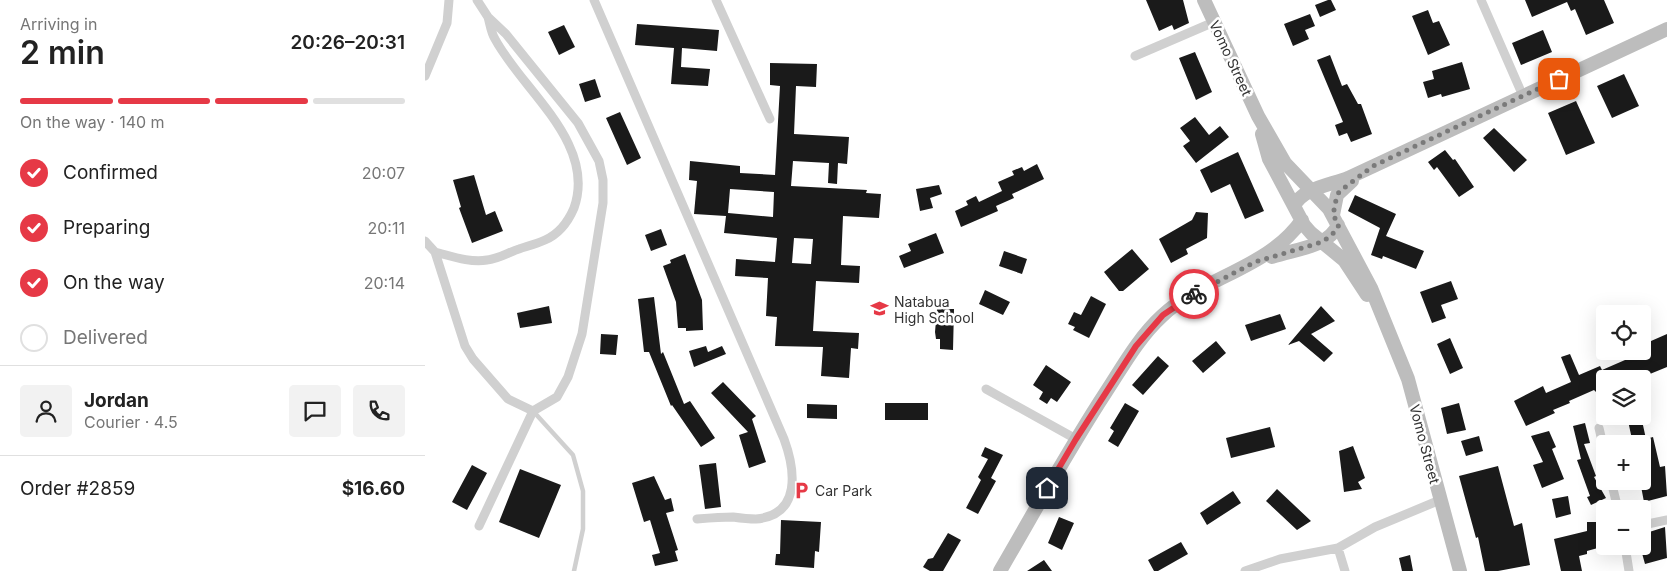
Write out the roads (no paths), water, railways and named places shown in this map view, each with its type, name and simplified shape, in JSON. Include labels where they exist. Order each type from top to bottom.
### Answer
[{"type":"main road","name":"Vomo Street","points":[[1204,0],[1258,116],[1285,163],[1312,190],[1336,220],[1363,269],[1408,379],[1460,571]]},
{"type":"main road","points":[[1294,206],[1300,198],[1312,190],[1332,184],[1373,166],[1667,28]]},
{"type":"main road","name":"Vomo Street","points":[[1258,116],[1269,159],[1302,220],[1311,234],[1344,260],[1382,319]]},
{"type":"main road","points":[[1255,262],[1322,242],[1332,235],[1336,220],[1337,195],[1373,166]]},
{"type":"main road","points":[[1000,571],[1076,439],[1136,346],[1163,315],[1195,292],[1255,262],[1287,240],[1302,220]]},
{"type":"street","points":[[425,76],[447,23],[449,0]]},
{"type":"street","points":[[477,0],[488,17],[506,34],[578,123],[599,161],[603,180],[603,203],[582,334],[568,377],[557,397],[533,411],[479,526]]},
{"type":"street","points":[[594,0],[784,439],[791,462],[793,490],[785,504],[774,513],[754,519],[732,517],[697,519]]},
{"type":"street","points":[[716,0],[770,119]]},
{"type":"street","points":[[1481,0],[1523,96]]},
{"type":"street","points":[[435,252],[463,259],[487,261],[503,256],[556,236],[570,217],[576,201],[578,169],[570,147],[557,124],[494,38],[488,17]]},
{"type":"street","points":[[1135,56],[1214,22]]},
{"type":"street","points":[[425,241],[435,252],[465,346],[473,359],[508,398],[533,411]]},
{"type":"street","points":[[986,389],[1076,439]]},
{"type":"street","points":[[1599,428],[1601,435]]},
{"type":"street","points":[[1245,571],[1280,559],[1338,548],[1375,527],[1440,500]]},
{"type":"street","points":[[1651,523],[1667,520]]},
{"type":"street","points":[[1338,548],[1345,571]]},
{"type":"street","points":[[1626,555],[1629,571]]},
{"type":"lane","points":[[533,411],[573,455],[583,491],[583,529],[574,571]]},
{"type":"place","name":"Natabua High School","points":[[880,309]]},
{"type":"place","name":"Car Park","points":[[801,490]]}]
